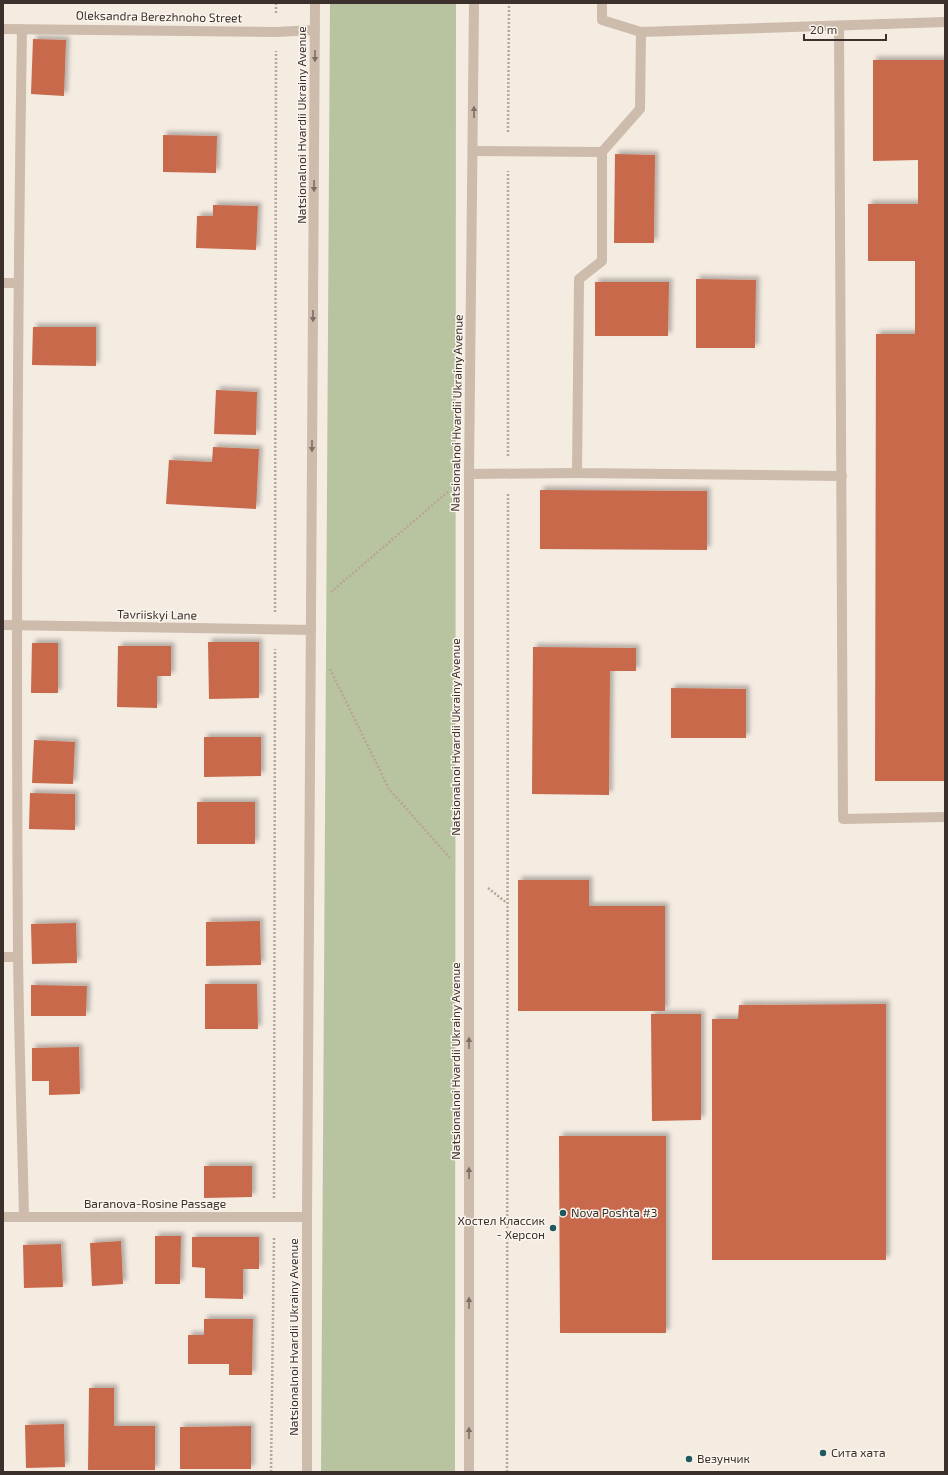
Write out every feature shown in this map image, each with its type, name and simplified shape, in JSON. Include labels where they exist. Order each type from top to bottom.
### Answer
[{"type":"street","name":"Natsionalnoi Hvardii Ukrainy Avenue","points":[[307,1472],[307,1217],[315,3]]},
{"type":"street","name":"Natsionalnoi Hvardii Ukrainy Avenue","points":[[469,1472],[469,474],[474,151],[474,3]]},
{"type":"street","points":[[602,3],[602,20],[641,32],[945,22]]},
{"type":"street","points":[[839,26],[843,819],[945,817]]},
{"type":"street","name":"Oleksandra Berezhnoho Street","points":[[3,29],[276,32],[315,30]]},
{"type":"street","points":[[22,29],[18,283],[17,625],[18,957],[24,1216]]},
{"type":"street","points":[[577,473],[579,279],[602,261],[602,152],[640,110],[641,32]]},
{"type":"street","points":[[474,151],[602,152]]},
{"type":"street","points":[[3,283],[18,283]]},
{"type":"street","points":[[469,474],[577,473],[842,476]]},
{"type":"street","name":"Tavriiskyi Lane","points":[[3,626],[311,630]]},
{"type":"street","points":[[3,957],[18,957]]},
{"type":"street","name":"Baranova-Rosine Passage","points":[[3,1217],[307,1217]]},
{"type":"path","points":[[272,1472],[274,1217],[276,3]]},
{"type":"path","points":[[507,1472],[509,3]]},
{"type":"path","points":[[326,596],[469,474]]},
{"type":"path","points":[[328,664],[389,789],[455,864],[507,903]]},
{"type":"green space","points":[[330,3],[456,3],[455,1472],[321,1472]]},
{"type":"building","points":[[33,39],[66,40],[64,96],[31,94]]},
{"type":"building","points":[[873,60],[945,60],[945,781],[875,781],[876,334],[915,334],[915,261],[868,261],[868,204],[918,204],[918,160],[873,161]]},
{"type":"building","points":[[163,135],[217,136],[216,173],[163,172]]},
{"type":"building","points":[[615,154],[655,155],[654,243],[614,243]]},
{"type":"building","points":[[213,205],[258,206],[256,250],[196,248],[197,216],[213,216]]},
{"type":"building","points":[[696,279],[756,280],[755,348],[696,348]]},
{"type":"building","points":[[595,282],[669,282],[668,336],[595,336]]},
{"type":"building","points":[[33,327],[96,327],[96,366],[32,365]]},
{"type":"building","points":[[216,390],[257,392],[256,435],[214,434]]},
{"type":"building","points":[[213,447],[259,449],[256,509],[166,504],[169,460],[212,462]]},
{"type":"building","points":[[540,490],[707,491],[707,550],[540,549]]},
{"type":"building","points":[[208,642],[259,642],[259,698],[209,699]]},
{"type":"building","points":[[32,643],[58,643],[58,693],[31,693]]},
{"type":"building","points":[[118,646],[171,646],[171,676],[157,676],[157,708],[117,707]]},
{"type":"building","points":[[533,647],[636,648],[636,671],[610,671],[609,795],[532,794]]},
{"type":"building","points":[[671,688],[746,689],[746,738],[671,738]]},
{"type":"building","points":[[204,737],[261,737],[261,776],[204,777]]},
{"type":"building","points":[[34,740],[75,742],[73,784],[32,783]]},
{"type":"building","points":[[30,793],[75,794],[75,830],[29,829]]},
{"type":"building","points":[[197,802],[255,802],[255,844],[197,844]]},
{"type":"building","points":[[518,880],[589,880],[589,906],[665,906],[665,1011],[518,1011]]},
{"type":"building","points":[[260,921],[261,965],[206,966],[206,922]]},
{"type":"building","points":[[76,923],[77,963],[32,964],[31,924]]},
{"type":"building","points":[[205,984],[257,984],[258,1029],[205,1029]]},
{"type":"building","points":[[31,985],[87,986],[86,1016],[31,1016]]},
{"type":"building","points":[[886,1004],[886,1260],[712,1260],[712,1019],[738,1019],[739,1005]]},
{"type":"building","points":[[651,1014],[701,1014],[701,1120],[652,1121]]},
{"type":"building","points":[[79,1047],[80,1094],[49,1095],[49,1081],[32,1081],[32,1048]]},
{"type":"building","points":[[559,1136],[666,1136],[666,1333],[560,1333]]},
{"type":"building","points":[[204,1166],[252,1166],[252,1197],[204,1198]]},
{"type":"building","points":[[155,1236],[181,1236],[180,1284],[155,1284]]},
{"type":"building","points":[[192,1237],[259,1237],[259,1269],[243,1269],[243,1299],[205,1298],[205,1268],[192,1267]]},
{"type":"building","points":[[121,1241],[123,1284],[92,1286],[90,1243]]},
{"type":"building","points":[[61,1244],[63,1287],[24,1288],[23,1245]]},
{"type":"building","points":[[204,1319],[253,1319],[252,1375],[229,1375],[229,1364],[188,1364],[188,1335],[204,1335]]},
{"type":"building","points":[[89,1388],[114,1388],[114,1426],[155,1426],[155,1470],[88,1470]]},
{"type":"building","points":[[64,1424],[65,1467],[26,1468],[25,1425]]},
{"type":"building","points":[[251,1426],[251,1469],[180,1469],[180,1427]]},
{"type":"place","name":"Nova Poshta #3","points":[[563,1213]]},
{"type":"place","name":"Хостел Классик - Херсон","points":[[553,1228]]},
{"type":"place","name":"Сита хата","points":[[823,1453]]},
{"type":"place","name":"Везунчик","points":[[689,1459]]}]
